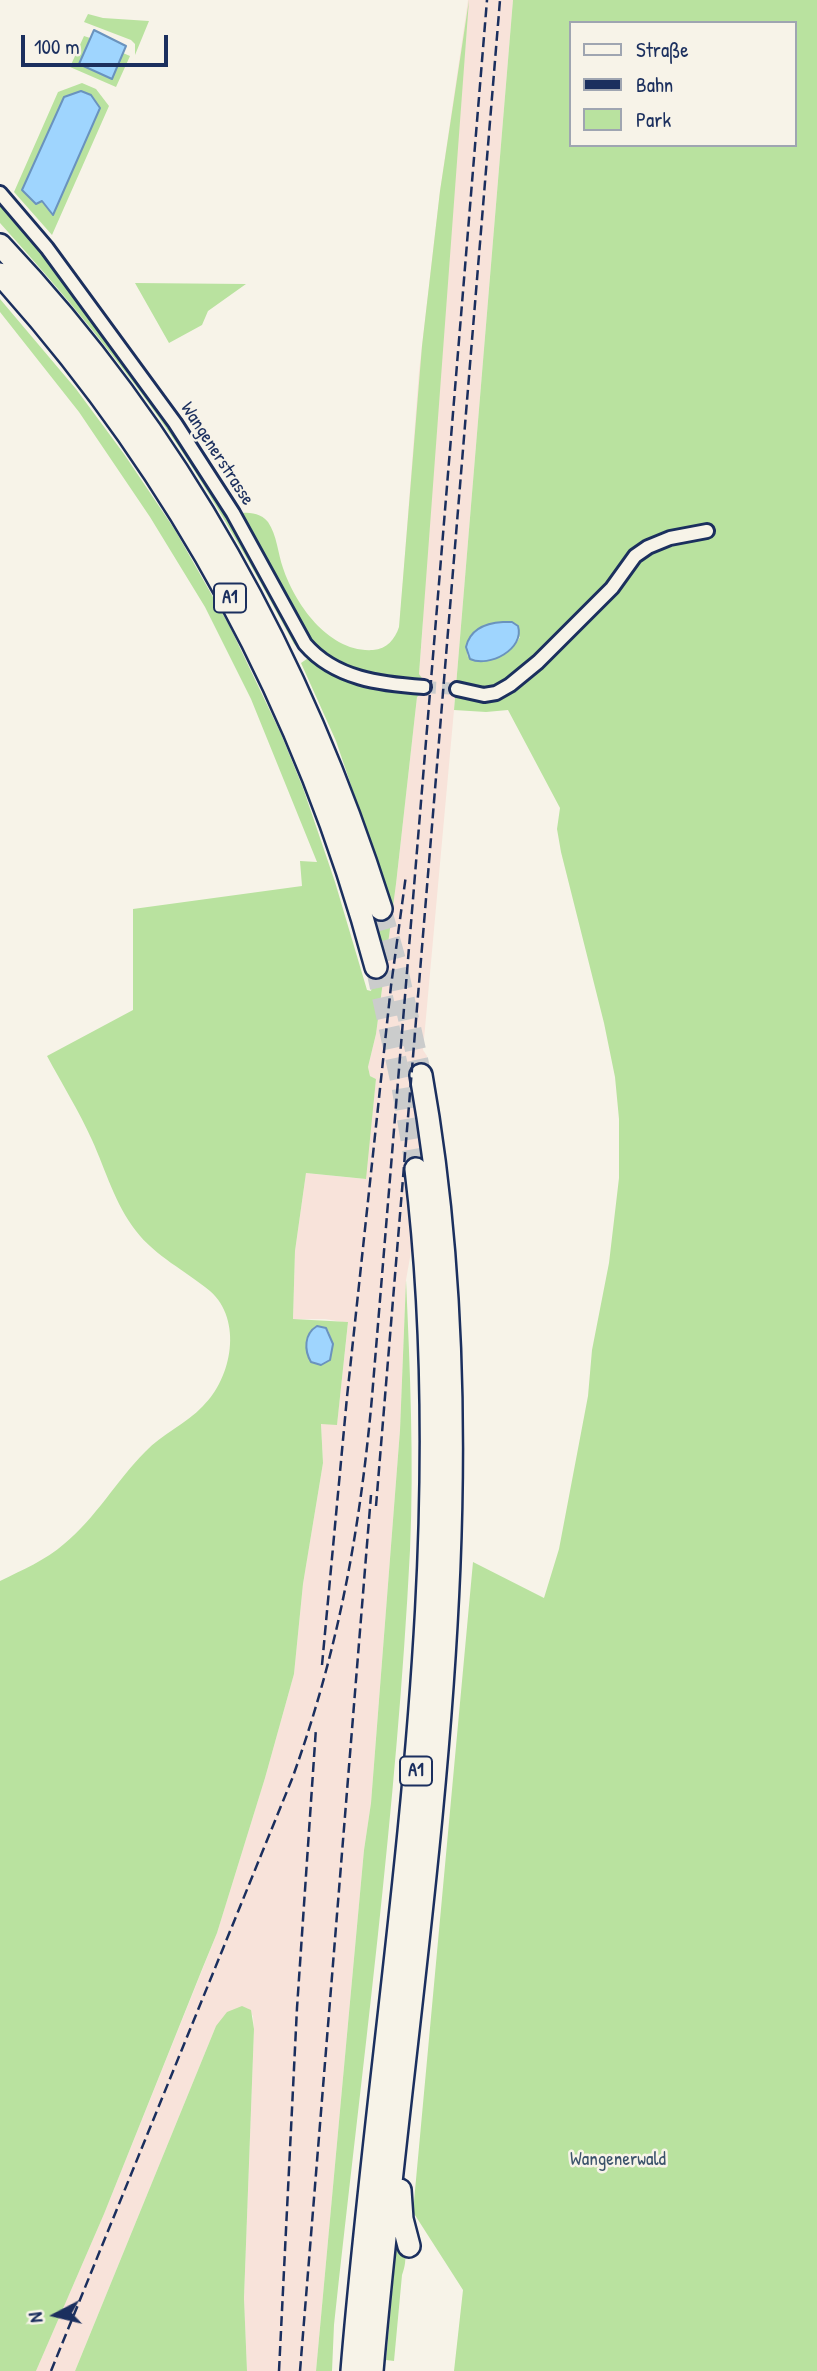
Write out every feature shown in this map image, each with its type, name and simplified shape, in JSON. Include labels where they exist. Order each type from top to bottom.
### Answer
[{"type":"highway","name":"A1","points":[[0,244],[58,310],[115,382],[168,456],[223,545],[261,614],[307,708],[346,806],[381,909]]},
{"type":"highway","name":"A1","points":[[0,274],[68,353],[122,426],[180,511],[232,600],[278,693],[318,788],[353,886],[376,967]]},
{"type":"highway","name":"A1","points":[[372,2371],[438,1751],[452,1502],[451,1370],[446,1267],[435,1161],[421,1075]]},
{"type":"highway","name":"A1","points":[[352,2371],[410,1827],[428,1605],[432,1476],[431,1358],[427,1283],[415,1169]]},
{"type":"highway","name":"A1","points":[[395,2141],[401,2209],[409,2246]]},
{"type":"street","name":"Wangenerstrasse","points":[[0,192],[47,248],[175,423],[233,513],[305,644],[323,659],[353,676],[377,682],[424,687]]},
{"type":"street","points":[[457,689],[481,695],[503,689],[538,663],[612,588],[635,556],[670,538],[707,531]]},
{"type":"shaded area","points":[[468,0],[513,0],[423,1050],[427,1056],[415,1092],[424,1145],[407,1193],[412,1246],[406,1280],[400,1430],[371,1803],[364,1850],[316,2371],[247,2371],[244,2298],[254,2029],[253,2016],[247,2008],[216,2026],[75,2371],[36,2371],[104,2214],[217,1933],[294,1674],[303,1584],[323,1463],[321,1423],[337,1424],[348,1323],[325,1319],[293,1319],[295,1251],[306,1173],[365,1179],[376,1079],[370,1076],[368,1067],[376,1034],[396,884],[417,697],[423,692],[419,674],[423,621],[400,619],[419,371],[440,191]]},
{"type":"green space","points":[[469,0],[419,674],[424,681],[423,692],[417,697],[396,884],[376,1034],[368,1067],[370,1076],[376,1079],[366,1179],[306,1173],[295,1251],[293,1319],[348,1322],[337,1425],[321,1424],[323,1463],[303,1584],[294,1674],[217,1933],[104,2214],[36,2371],[0,2371],[0,1581],[42,1560],[64,1544],[86,1523],[145,1452],[203,1406],[221,1380],[230,1349],[227,1317],[220,1303],[210,1291],[152,1248],[129,1221],[87,1129],[47,1056],[133,1010],[133,909],[302,886],[300,861],[317,862],[251,699],[205,607],[150,517],[79,412],[0,312],[0,299],[76,389],[124,454],[175,530],[230,627],[281,734],[303,788],[335,882],[367,990],[371,991],[380,952],[375,934],[386,888],[336,741],[301,663],[314,654],[305,644],[297,647],[294,644],[210,495],[138,388],[71,304],[0,223],[0,193],[233,513],[256,514],[268,522],[281,563],[305,611],[328,635],[342,644],[373,650],[390,643],[399,627],[422,346],[440,191]],"holes":[[[319,1326],[328,1330],[333,1344],[308,1356],[307,1342],[311,1331]]]},
{"type":"green space","name":"Wangenerwald","points":[[513,0],[817,0],[817,2371],[454,2371],[463,2290],[413,2212],[473,1562],[544,1598],[559,1549],[588,1396],[592,1350],[609,1263],[619,1178],[619,1119],[615,1077],[561,852],[557,829],[560,808],[508,710],[454,710]],"holes":[[[492,623],[520,637],[504,652],[491,656],[468,657],[467,645],[472,635]]]},
{"type":"green space","points":[[88,14],[103,18],[149,21],[135,55],[135,44],[131,40],[84,22]]},
{"type":"green space","points":[[84,36],[90,38],[79,64],[111,79],[123,53],[130,56],[116,87],[70,67]]},
{"type":"green space","points":[[82,83],[96,89],[109,106],[52,235],[14,192],[58,92]]},
{"type":"green space","points":[[135,283],[246,284],[208,311],[202,325],[169,343]]},
{"type":"green space","points":[[406,1280],[412,1482],[397,1744],[334,2325],[332,2371],[316,2371],[364,1850],[371,1803],[400,1430]]},
{"type":"green space","points":[[242,2006],[251,2010],[254,2029],[244,2298],[247,2371],[75,2371],[216,2026],[227,2012]]},
{"type":"green space","points":[[398,2228],[405,2257],[394,2361],[386,2360]]},
{"type":"water","points":[[94,30],[126,46],[112,79],[79,64]]},
{"type":"water","points":[[81,91],[91,95],[100,108],[53,215],[42,201],[36,204],[22,190],[64,97]]},
{"type":"water","points":[[503,622],[512,622],[518,626],[519,634],[511,649],[495,659],[470,659],[466,647],[475,631]]},
{"type":"water","points":[[317,1326],[326,1328],[333,1344],[330,1360],[321,1365],[311,1362],[306,1347],[310,1333]]},
{"type":"tunnel","points":[[424,687],[457,689]]},
{"type":"tunnel","points":[[381,909],[396,962],[421,1075]]},
{"type":"tunnel","points":[[376,967],[402,1087],[416,1169]]},
{"type":"railway","points":[[51,2371],[292,1779],[322,1685],[354,1543],[372,1397],[487,0]]},
{"type":"railway","points":[[376,1506],[500,0]]},
{"type":"railway","points":[[322,1665],[347,1397],[391,986],[406,875]]},
{"type":"railway","points":[[300,2371],[371,1495]]},
{"type":"railway","points":[[279,2371],[297,2008],[316,1728]]}]
